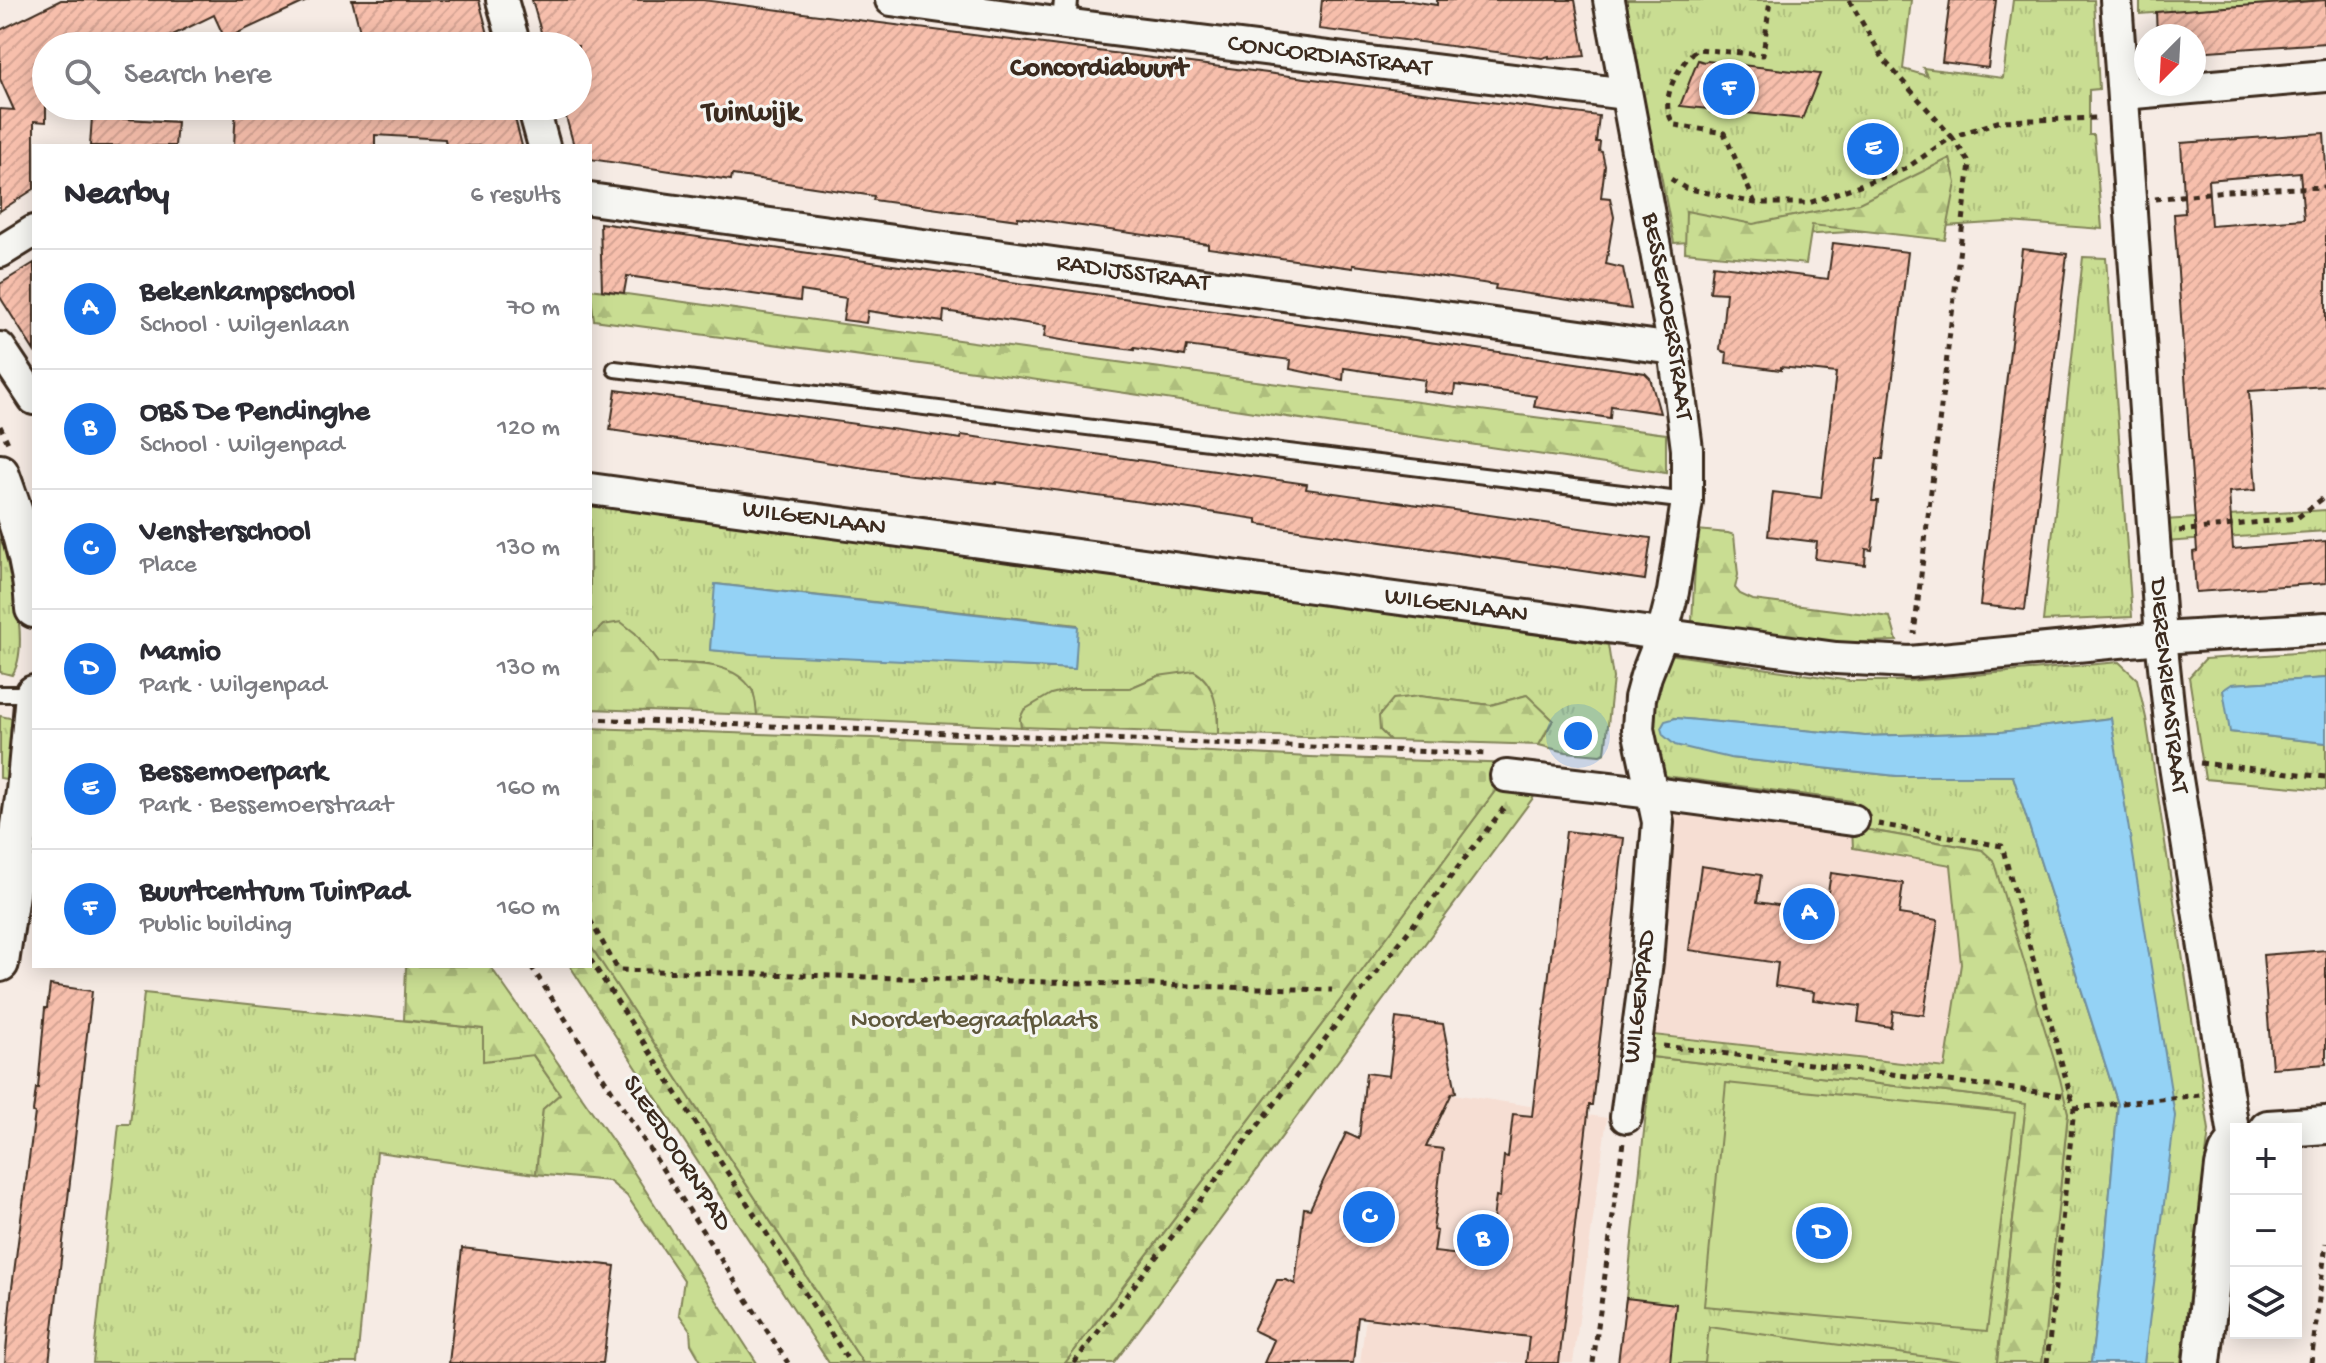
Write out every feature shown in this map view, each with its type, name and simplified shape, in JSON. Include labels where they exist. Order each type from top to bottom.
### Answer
[{"type":"street","points":[[502,0],[511,32]]},
{"type":"street","name":"CONCORDIASTRAAT","points":[[891,0],[1065,12],[1626,94]]},
{"type":"street","name":"BESSEMOERSTRAAT","points":[[1609,0],[1674,349],[1687,449],[1687,501],[1673,592],[1662,635]]},
{"type":"street","name":"DIERENRIEMSTRAAT","points":[[2116,0],[2161,638],[2174,760],[2233,1123]]},
{"type":"street","points":[[2124,106],[2326,76]]},
{"type":"street","points":[[537,120],[543,144]]},
{"type":"street","name":"RADIJSSTRAAT","points":[[592,199],[1674,349]]},
{"type":"street","points":[[0,252],[32,232]]},
{"type":"street","points":[[0,348],[32,396]]},
{"type":"street","points":[[0,473],[22,538],[32,590]]},
{"type":"street","name":"WILGENLAAN","points":[[592,489],[1836,658],[1910,662],[2161,638],[2326,628]]},
{"type":"street","name":"WILGENPAD","points":[[1626,1117],[1647,962],[1658,822],[1638,729],[1640,698],[1662,635]]},
{"type":"street","points":[[0,963],[32,710]]},
{"type":"street","points":[[1509,770],[1853,820]]},
{"type":"street","points":[[2302,1127],[2326,1125]]},
{"type":"street","name":"DIERENRIEMSTRAAT","points":[[2202,1363],[2224,1166],[2230,1150]]},
{"type":"lane","points":[[615,369],[1687,501]]},
{"type":"lane","points":[[0,694],[32,694]]},
{"type":"path","points":[[1755,203],[1724,133],[1675,125],[1669,119],[1668,94],[1686,58],[1697,49],[1763,55],[1770,0]]},
{"type":"path","points":[[1849,0],[1884,60],[1952,137],[1970,163],[1910,662]]},
{"type":"path","points":[[1640,160],[1685,188],[1755,203],[1809,203],[1905,169],[1952,137],[2000,121],[2124,106]]},
{"type":"path","points":[[2130,202],[2225,191],[2326,187]]},
{"type":"path","points":[[2153,534],[2297,518],[2326,496]]},
{"type":"path","points":[[592,719],[1509,770]]},
{"type":"path","points":[[2174,760],[2326,777]]},
{"type":"path","points":[[1074,1363],[1509,770]]},
{"type":"path","points":[[1853,820],[2002,846],[2074,1108],[2047,1363]]},
{"type":"path","points":[[592,924],[618,970],[1332,990]]},
{"type":"path","points":[[592,962],[850,1363]]},
{"type":"path","name":"SLEEDOORNPAD","points":[[532,968],[788,1363]]},
{"type":"path","points":[[1636,1043],[2071,1096]]},
{"type":"path","points":[[2074,1108],[2227,1092]]},
{"type":"path","points":[[1593,1363],[1626,1117]]},
{"type":"path","points":[[2311,1363],[2326,1243]]},
{"type":"shaded area","points":[[1668,808],[1852,827],[1854,848],[1951,865],[1961,964],[1945,1068],[1654,1035]]},
{"type":"shaded area","points":[[1408,1087],[1607,1118],[1573,1363],[1360,1363],[1393,1108]]},
{"type":"green space","points":[[1625,0],[1911,0],[1903,69],[1927,76],[1923,68],[2003,78],[2013,0],[2094,0],[2099,89],[2089,90],[2089,135],[2094,135],[2102,229],[2008,222],[1674,243],[1658,159],[1653,156]]},
{"type":"green space","points":[[2140,0],[2320,0],[2140,14]]},
{"type":"green space","points":[[1950,158],[1956,183],[1945,240],[1812,225],[1806,264],[1685,252],[1686,211],[1753,224],[1859,203]]},
{"type":"green space","points":[[2083,257],[2106,258],[2132,617],[2043,621]]},
{"type":"green space","points":[[592,289],[1666,434],[1666,473],[1003,375],[594,320]]},
{"type":"green space","points":[[592,495],[1608,645],[1613,678],[1605,753],[1600,755],[1566,752],[1539,745],[1553,720],[1526,695],[1491,705],[1419,696],[1380,730],[1390,740],[1218,734],[1218,712],[1158,676],[1130,688],[1074,688],[1020,718],[1021,727],[757,715],[753,691],[707,664],[658,663],[635,633],[592,638]],"holes":[[[716,584],[1077,625],[1075,669],[710,650]]]},
{"type":"green space","points":[[2326,510],[2326,531],[2165,542],[2164,520]]},
{"type":"green space","points":[[1697,530],[1734,535],[1738,575],[1735,588],[1740,594],[1753,600],[1890,617],[1897,641],[1835,643],[1692,621]]},
{"type":"green space","points":[[0,532],[13,584],[19,626],[18,662],[12,675],[0,672]]},
{"type":"green space","points":[[621,622],[635,633],[658,663],[710,665],[734,673],[752,690],[757,715],[592,709],[592,636],[603,625]]},
{"type":"green space","points":[[2326,651],[2326,678],[2232,684],[2230,732],[2326,743],[2326,790],[2205,779],[2189,677],[2205,659]]},
{"type":"green space","points":[[1655,652],[1850,681],[1908,681],[2119,662],[2137,679],[2146,718],[2209,1130],[2181,1363],[2144,1363],[2148,1329],[2111,718],[2001,732],[1865,736],[1676,718],[1730,758],[1897,776],[2013,776],[2118,1104],[2091,1363],[2042,1363],[2068,1113],[1982,850],[1852,827],[1853,801],[1650,774]]},
{"type":"green space","points":[[1194,671],[1211,690],[1218,734],[1021,727],[1020,718],[1024,710],[1051,694],[1074,688],[1130,688],[1158,676]]},
{"type":"green space","points":[[1527,695],[1553,720],[1539,745],[1390,740],[1380,730],[1379,716],[1393,699],[1419,696],[1491,705]]},
{"type":"green space","points":[[0,716],[15,719],[12,780],[0,778]]},
{"type":"green space","name":"Noorderbegraafplaats","points":[[592,728],[1515,764],[1065,1363],[863,1363],[592,948]]},
{"type":"green space","points":[[1515,764],[1550,775],[1114,1363],[1065,1363],[1338,1003]]},
{"type":"green space","points":[[1852,827],[1982,850],[1993,860],[2068,1113],[2042,1363],[1997,1363],[2026,1104],[1652,1057],[1654,1035],[1945,1068],[1961,964],[1951,865],[1853,848]]},
{"type":"green space","points":[[592,948],[863,1363],[829,1363],[571,968],[592,968]]},
{"type":"green space","points":[[406,968],[491,968],[626,1160],[757,1363],[702,1363],[691,1344],[690,1330],[679,1314],[684,1280],[627,1196],[609,1181],[536,1174],[543,1109],[560,1094],[533,1055],[483,1061],[483,1029],[404,1020]]},
{"type":"green space","points":[[144,993],[484,1029],[532,1054],[560,1094],[543,1109],[536,1174],[377,1152],[357,1363],[93,1363],[119,1124],[130,1124]]},
{"type":"green space","points":[[1652,1057],[2026,1104],[1997,1363],[1619,1363]]},
{"type":"green space","points":[[1726,1083],[2015,1113],[1987,1331],[1704,1306]]},
{"type":"green space","points":[[1709,1327],[1972,1363],[1705,1363]]},
{"type":"water","points":[[715,584],[1078,626],[1075,669],[710,650]]},
{"type":"water","points":[[2326,678],[2326,743],[2230,732],[2223,690],[2232,684]]},
{"type":"water","points":[[1676,718],[1865,736],[2001,732],[2111,718],[2175,1116],[2144,1363],[2091,1363],[2118,1104],[2013,776],[1897,776],[1730,758],[1675,745],[1663,735],[1661,728],[1665,721]]},
{"type":"building","points":[[61,0],[309,0],[240,32],[222,32],[214,15],[179,32],[32,32],[32,120],[46,122],[34,121],[32,190],[0,211],[0,109],[14,110],[0,79],[0,30]]},
{"type":"building","points":[[352,0],[479,0],[487,32],[360,32]]},
{"type":"building","points":[[532,0],[703,0],[1599,116],[1596,142],[1600,142],[1599,151],[1602,152],[1605,166],[1601,197],[1610,198],[1614,217],[1606,264],[1623,268],[1631,309],[1495,289],[1496,285],[1410,272],[1316,263],[1047,221],[1018,217],[1018,220],[873,200],[874,196],[732,175],[731,180],[592,159],[592,144],[573,144],[567,120],[592,120],[592,32],[541,32]]},
{"type":"building","points":[[1322,0],[1404,0],[1437,5],[1437,0],[1575,0],[1585,56],[1549,59],[1549,56],[1542,58],[1319,29]]},
{"type":"building","points":[[1950,0],[1996,0],[1988,68],[1942,62]]},
{"type":"building","points":[[2326,0],[2326,43],[2206,51],[2206,24],[2156,24],[2156,12]]},
{"type":"building","points":[[1698,60],[1820,74],[1802,119],[1680,106]]},
{"type":"building","points":[[92,120],[177,122],[175,144],[90,144]]},
{"type":"building","points":[[235,120],[516,120],[522,144],[446,144],[445,139],[375,135],[375,144],[234,144]]},
{"type":"building","points":[[2324,133],[2326,386],[2249,391],[2256,490],[2229,492],[2233,549],[2326,541],[2326,583],[2196,592],[2193,552],[2197,551],[2174,214],[2185,213],[2181,143]],"holes":[[[2300,172],[2304,219],[2211,226],[2208,180]]]},
{"type":"building","points":[[600,223],[1645,373],[1650,378],[1660,413],[1611,406],[1610,418],[1534,407],[1536,396],[1455,385],[1454,395],[1423,391],[1425,380],[1344,368],[1343,380],[1290,369],[1291,360],[1187,346],[1185,356],[1067,341],[1044,337],[1046,326],[944,311],[943,322],[868,311],[866,323],[843,320],[846,298],[801,291],[800,301],[627,276],[624,293],[602,290]]},
{"type":"building","points":[[1833,243],[1908,252],[1883,459],[1877,459],[1872,501],[1878,501],[1872,550],[1866,549],[1865,565],[1815,559],[1817,542],[1768,536],[1773,492],[1821,498],[1836,373],[1726,363],[1727,353],[1720,350],[1726,293],[1710,292],[1713,265],[1828,279]]},
{"type":"building","points":[[2022,249],[2067,254],[2025,610],[1980,605]]},
{"type":"building","points":[[32,264],[32,348],[0,297],[0,284]]},
{"type":"building","points":[[616,390],[1307,484],[1306,489],[1651,538],[1645,580],[1257,524],[1257,519],[1163,505],[996,482],[912,475],[610,430]]},
{"type":"building","points":[[1566,831],[1624,838],[1559,1363],[1526,1363],[1529,1337],[1358,1317],[1353,1363],[1264,1363],[1274,1340],[1253,1330],[1277,1280],[1295,1284],[1304,1208],[1310,1209],[1346,1133],[1359,1139],[1366,1073],[1389,1076],[1396,1018],[1443,1024],[1456,1092],[1452,1093],[1426,1147],[1443,1149],[1433,1230],[1437,1231],[1434,1252],[1485,1258],[1496,1196],[1500,1197],[1504,1156],[1508,1157],[1513,1114],[1532,1116]]},
{"type":"building","points":[[1701,866],[1761,875],[1757,902],[1825,912],[1831,873],[1903,883],[1899,914],[1938,920],[1924,1015],[1893,1011],[1891,1027],[1858,1022],[1860,1006],[1813,1000],[1814,992],[1775,986],[1778,963],[1689,950]]},
{"type":"building","points":[[2326,950],[2326,1064],[2272,1068],[2263,955]]},
{"type":"building","points":[[50,985],[92,991],[49,1363],[5,1363],[45,1008]]},
{"type":"building","points":[[462,1248],[615,1266],[603,1363],[449,1363]]},
{"type":"building","points":[[1626,1298],[1676,1304],[1670,1363],[1618,1363]]},
{"type":"place","name":"Buurtcentrum TuinPad","points":[[1729,89]]},
{"type":"place","name":"Bessemoerpark","points":[[1873,149]]},
{"type":"place","name":"Bekenkampschool","points":[[1809,914]]},
{"type":"place","name":"Vensterschool","points":[[1369,1217]]},
{"type":"place","name":"Mamio","points":[[1822,1233]]},
{"type":"place","name":"OBS De Pendinghe","points":[[1483,1240]]},
{"type":"district","name":"Concordiabuurt","points":[[1099,69]]},
{"type":"district","name":"Tuinwijk","points":[[751,114]]}]
